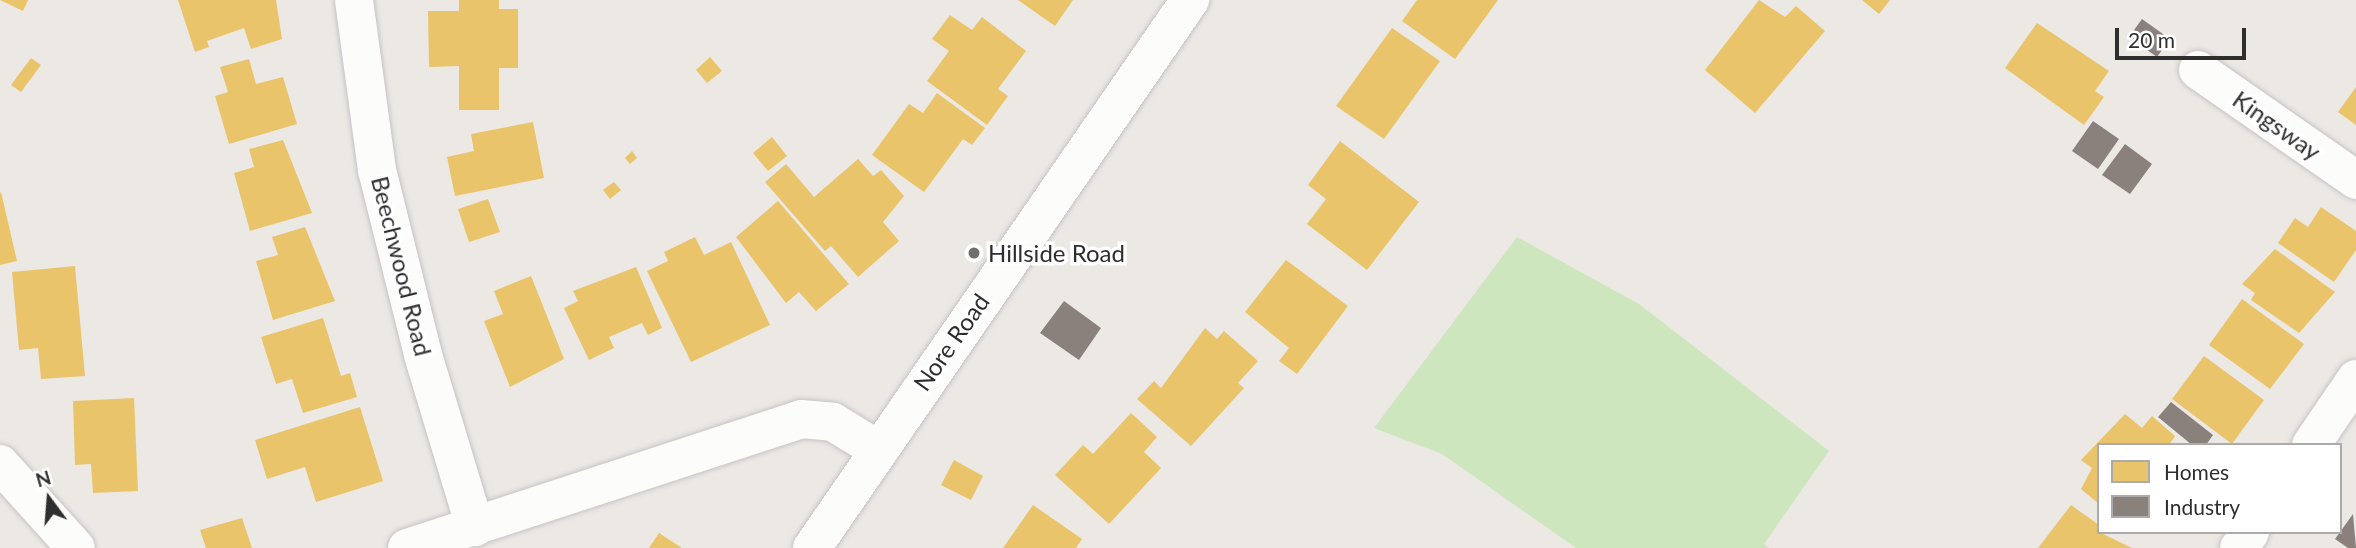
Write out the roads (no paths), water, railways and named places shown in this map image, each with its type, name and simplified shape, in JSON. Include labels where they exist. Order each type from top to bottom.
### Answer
[{"type":"street","name":"Beechwood Road","points":[[354,0],[377,170],[423,355],[475,527]]},
{"type":"street","name":"Nore Road","points":[[812,548],[877,449],[1190,0]]},
{"type":"street","name":"Kingsway","points":[[2198,69],[2356,180]]},
{"type":"street","points":[[2312,443],[2356,379]]},
{"type":"street","points":[[407,548],[801,419],[833,422],[877,449]]},
{"type":"street","points":[[0,464],[76,548]]},
{"type":"place","name":"Hillside Road","points":[[974,253]]}]
